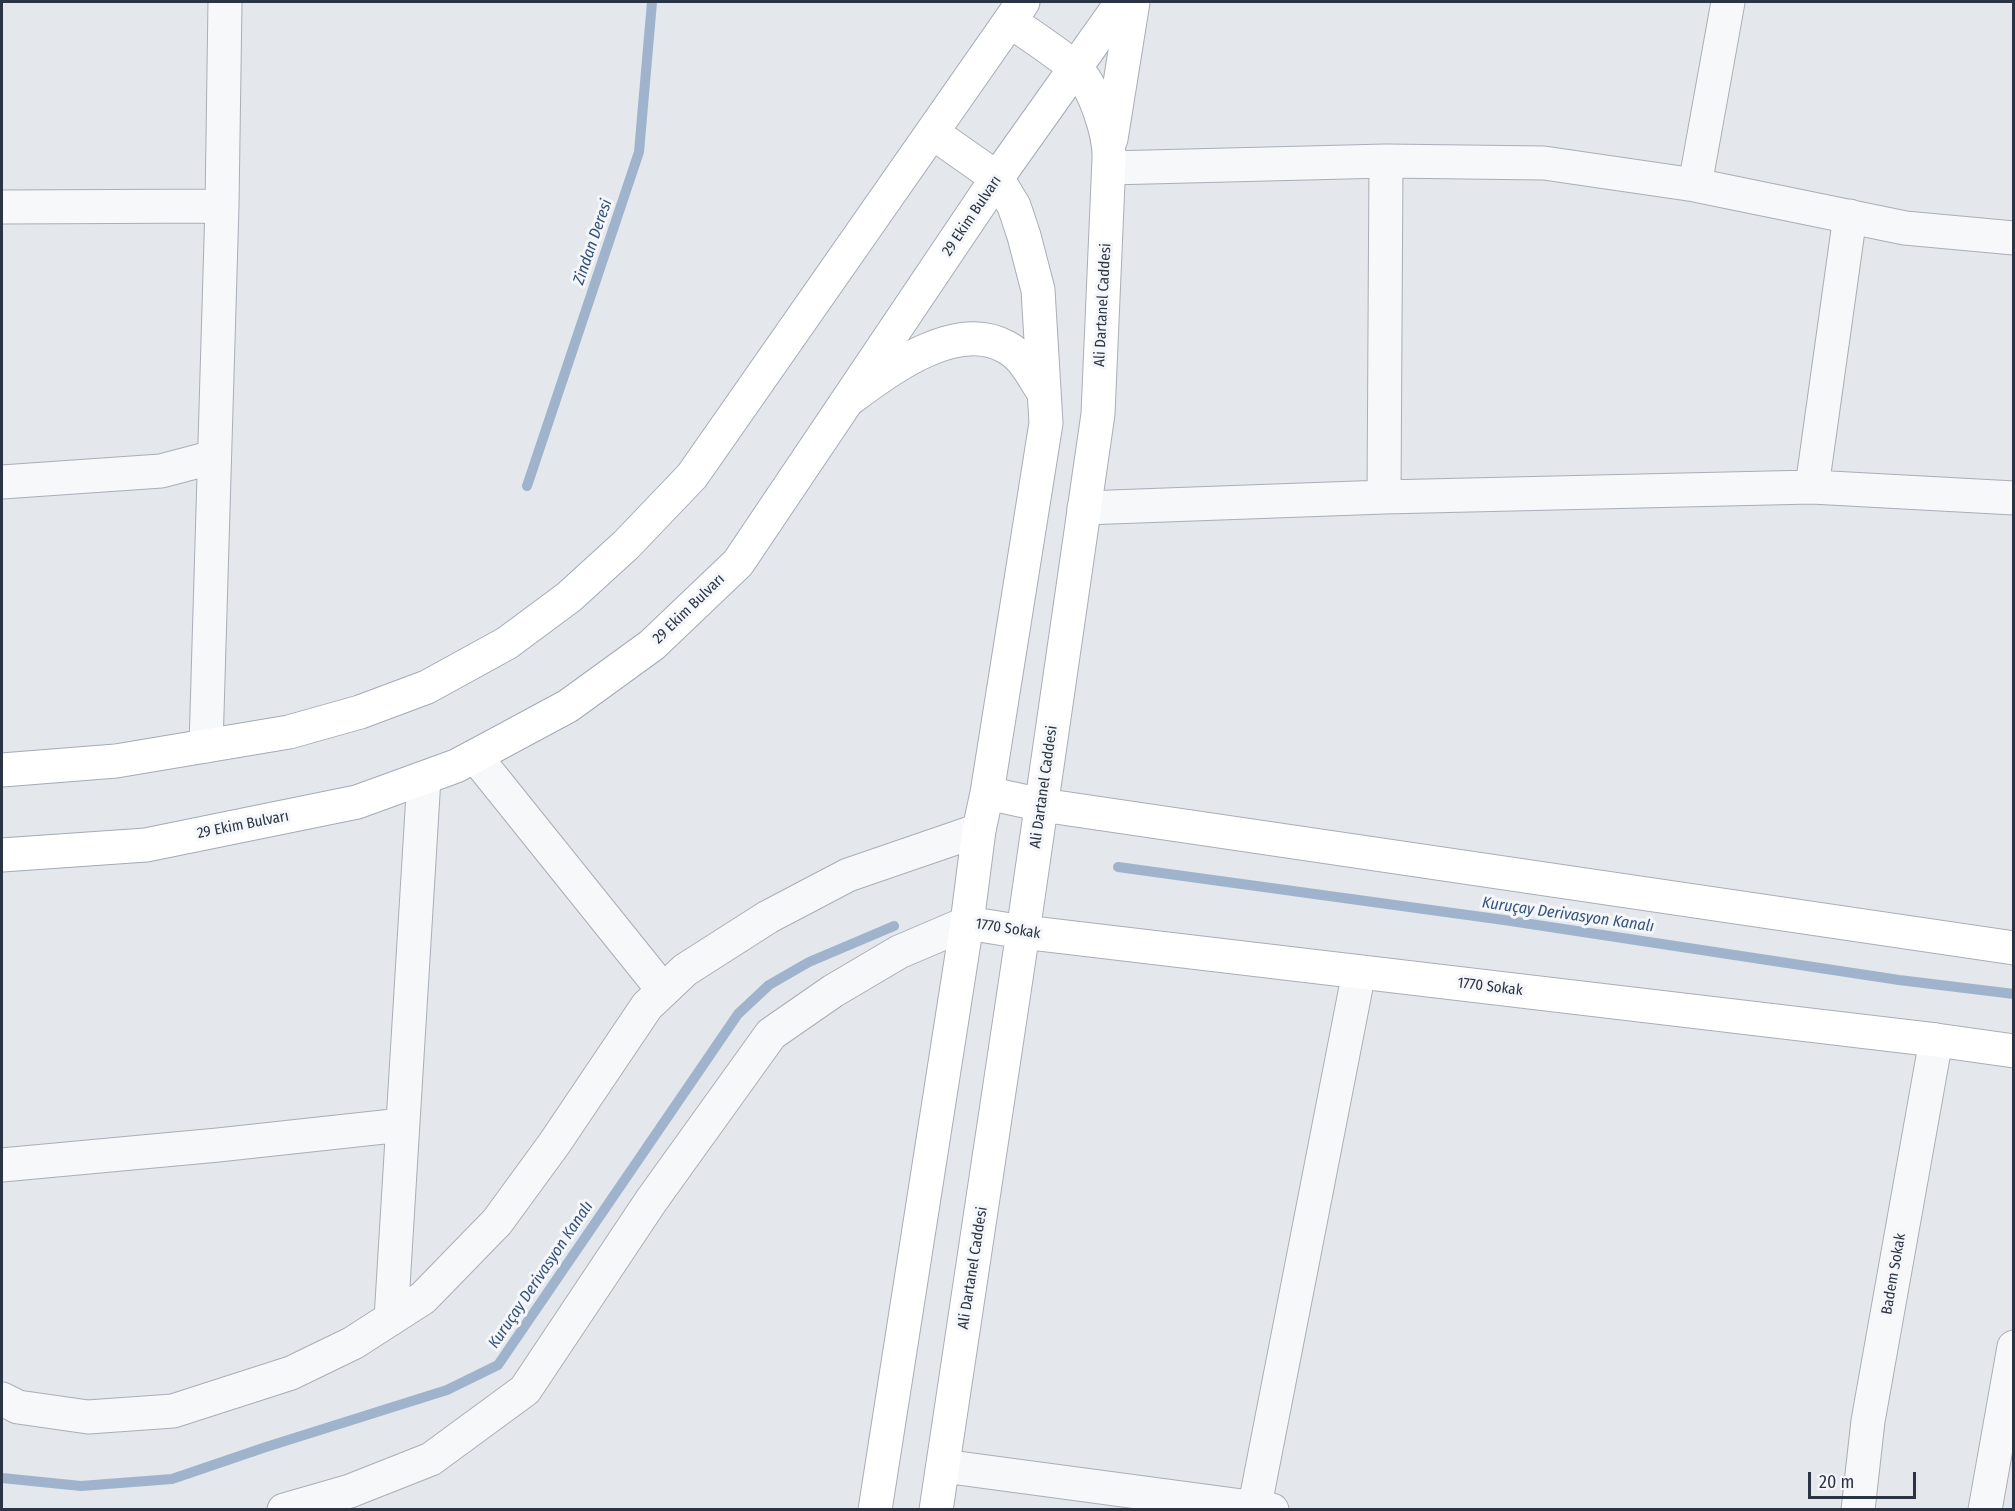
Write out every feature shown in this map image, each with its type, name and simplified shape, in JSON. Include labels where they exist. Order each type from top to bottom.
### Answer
[{"type":"main road","name":"29 Ekim Bulvarı","points":[[2,855],[146,845],[357,802],[456,766],[475,756],[568,706],[652,645],[738,562],[998,178],[1122,2]]},
{"type":"main road","points":[[1109,159],[1133,2]]},
{"type":"main road","points":[[2,770],[116,760],[289,732],[360,712],[427,687],[507,643],[569,597],[626,545],[692,476],[1017,11],[1076,69]]},
{"type":"main road","name":"Ali Dartanel Caddesi","points":[[936,1509],[1042,805],[1098,414],[1109,159],[1104,125],[1096,104],[1076,69]]},
{"type":"main road","points":[[875,1509],[967,923],[979,830],[987,793],[1046,423],[1038,290],[1014,206],[998,178],[933,133]]},
{"type":"main road","points":[[850,399],[877,378],[917,353],[951,342],[969,340],[987,340],[1006,347],[1023,361],[1044,393]]},
{"type":"main road","points":[[987,793],[1042,805],[2013,948]]},
{"type":"main road","name":"1770 Sokak","points":[[967,923],[1023,932],[2013,1051]]},
{"type":"street","points":[[206,746],[222,206],[225,2]]},
{"type":"street","points":[[1695,184],[1728,2]]},
{"type":"street","points":[[1109,159],[1191,165],[1386,161],[1544,163],[1695,184],[1905,228],[2013,238]]},
{"type":"street","points":[[1384,497],[1386,161]]},
{"type":"street","points":[[2,207],[222,206]]},
{"type":"street","points":[[1812,487],[1850,216]]},
{"type":"street","points":[[2,483],[161,471],[214,458]]},
{"type":"street","points":[[1084,508],[1384,497],[1812,487],[2013,498]]},
{"type":"street","points":[[475,756],[663,990]]},
{"type":"street","points":[[391,1319],[424,778]]},
{"type":"street","points":[[2,1400],[18,1407],[88,1417],[173,1411],[291,1373],[353,1343],[423,1298],[497,1222],[554,1144],[646,1006],[685,970],[768,917],[849,875],[979,830]]},
{"type":"street","points":[[284,1509],[350,1491],[431,1459],[525,1390],[651,1201],[771,1034],[833,991],[899,952],[967,923]]},
{"type":"street","points":[[943,1466],[1261,1509],[1359,972]]},
{"type":"street","name":"Badem Sokak","points":[[1858,1509],[1868,1421],[1936,1040]]},
{"type":"street","points":[[2,1165],[402,1125]]},
{"type":"street","points":[[1985,1509],[2013,1347]]},
{"type":"waterway","name":"Zindan Deresi","points":[[527,486],[639,152],[652,2]]},
{"type":"waterway","name":"Kuruçay Derivasyon Kanalı","points":[[1118,867],[1504,920],[1899,980],[2014,994]]},
{"type":"waterway","name":"Kuruçay Derivasyon Kanalı","points":[[2,1478],[81,1486],[172,1479],[447,1390],[498,1365],[738,1014],[769,985],[809,962],[894,926]]}]
